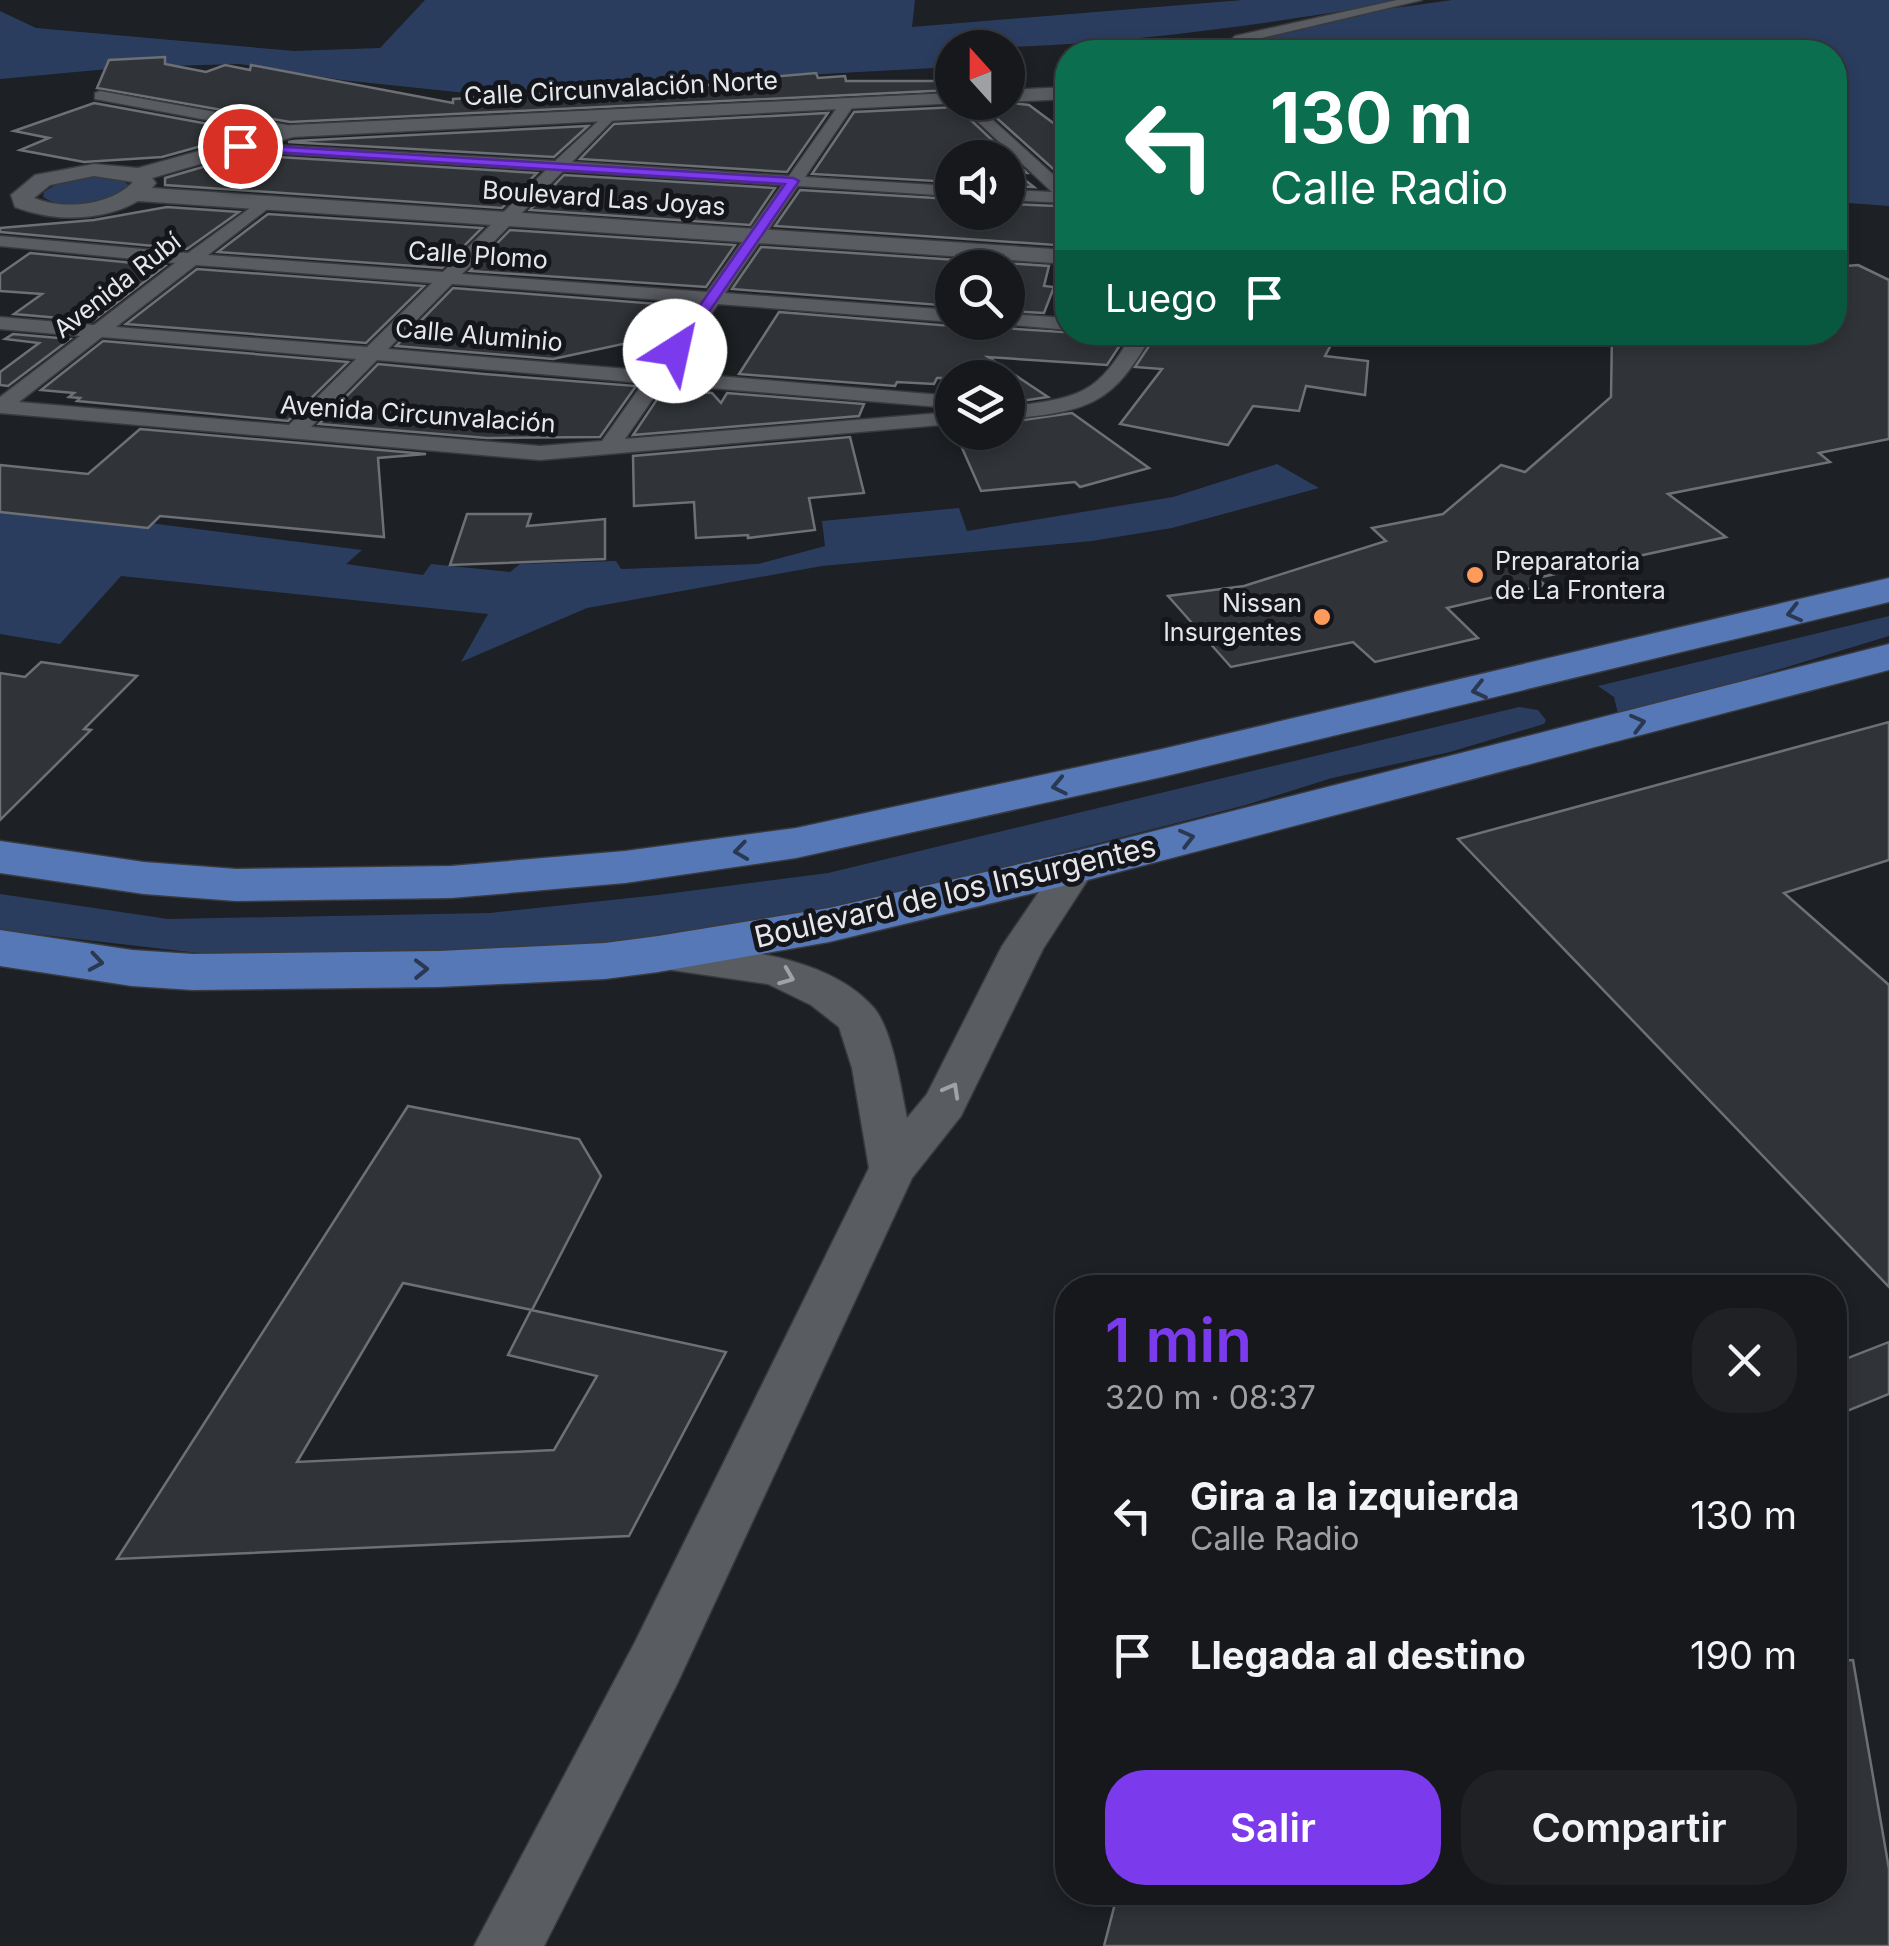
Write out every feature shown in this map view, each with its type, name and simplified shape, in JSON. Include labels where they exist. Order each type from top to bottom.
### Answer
[{"type":"main road","points":[[0,856],[144,878],[236,885],[451,882],[625,867],[796,843],[1553,672],[1889,590]]},
{"type":"main road","name":"Boulevard de los Insurgentes","points":[[0,948],[132,968],[193,972],[439,969],[605,961],[658,954],[829,925],[1076,866],[1889,657]]},
{"type":"main road","points":[[1419,779],[1548,734],[1566,713],[1564,695],[1553,672]]},
{"type":"main road","points":[[1838,672],[1889,674]]},
{"type":"street","points":[[1239,40],[1415,0]]},
{"type":"street","points":[[1025,94],[1055,93]]},
{"type":"street","points":[[100,96],[292,132]]},
{"type":"street","name":"Calle Circunvalación Norte","points":[[0,216],[32,207],[85,210],[137,185],[240,146],[292,132],[935,101]]},
{"type":"street","points":[[606,450],[846,104]]},
{"type":"street","points":[[293,432],[610,116]]},
{"type":"street","points":[[984,120],[1055,186]]},
{"type":"street","points":[[240,146],[935,190]]},
{"type":"street","name":"Boulevard Las Joyas","points":[[43,180],[94,170],[137,185],[264,203],[1055,256]]},
{"type":"street","points":[[15,175],[43,180]]},
{"type":"street","points":[[32,207],[23,202],[22,195],[43,180]]},
{"type":"street","points":[[1025,196],[1055,197]]},
{"type":"street","name":"Avenida Rubí","points":[[0,407],[264,203]]},
{"type":"street","name":"Calle Plomo","points":[[0,241],[190,260],[935,315]]},
{"type":"street","points":[[1025,321],[1055,323]]},
{"type":"street","name":"Calle Aluminio","points":[[0,323],[935,401]]},
{"type":"street","points":[[1025,410],[1063,404],[1094,393],[1117,378],[1136,345]]},
{"type":"street","name":"Avenida Circunvalación","points":[[0,407],[540,453],[935,420]]},
{"type":"street","points":[[508,1946],[656,1664],[894,1168],[944,1104],[1024,946],[1076,866]]},
{"type":"street","points":[[658,954],[778,971],[826,994],[858,1019],[874,1068],[894,1168]]},
{"type":"shaded area","points":[[425,0],[915,0],[912,27],[1243,0],[1411,0],[1124,39],[1055,40],[1055,45],[1025,46],[1025,30],[935,30],[935,68],[466,93],[240,64],[130,67],[0,79],[0,11],[36,28],[294,51],[380,48]]},
{"type":"shaded area","points":[[1452,0],[1889,0],[1889,206],[1847,203],[1847,40],[1241,40],[1330,17]]},
{"type":"shaded area","points":[[100,175],[122,179],[129,186],[110,198],[87,204],[63,205],[43,197],[58,183]]},
{"type":"shaded area","points":[[1277,464],[1319,488],[1172,528],[1092,541],[822,566],[587,608],[461,662],[488,614],[121,576],[60,644],[0,634],[0,504],[362,550],[346,564],[423,575],[431,564],[510,572],[520,564],[616,561],[621,569],[758,564],[825,546],[822,521],[959,508],[967,531],[1173,497]]},
{"type":"shaded area","points":[[1889,616],[1889,636],[1619,718],[1614,697],[1598,686]]},
{"type":"shaded area","points":[[1519,707],[1538,710],[1546,720],[1544,724],[1450,752],[1332,778],[1246,805],[863,904],[630,940],[482,956],[207,954],[0,930],[0,894],[168,919],[490,913],[828,873]]},
{"type":"building","points":[[165,57],[165,64],[206,72],[225,65],[250,70],[251,65],[453,103],[453,99],[761,82],[760,78],[816,73],[818,78],[845,76],[846,81],[935,81],[935,91],[290,122],[97,88],[109,60]]},
{"type":"building","points":[[94,103],[252,132],[162,157],[84,162],[20,150],[49,138],[14,131]]},
{"type":"building","points":[[1025,105],[1029,105],[1055,124],[1055,170],[1025,140],[999,120],[1025,120]]},
{"type":"building","points":[[935,108],[935,120],[971,120],[992,140],[935,140],[935,181],[812,174],[854,112]]},
{"type":"building","points":[[828,113],[787,172],[580,159],[614,124]]},
{"type":"building","points":[[588,126],[554,157],[288,142],[294,141]]},
{"type":"building","points":[[244,155],[537,173],[502,208],[165,185],[165,178]]},
{"type":"building","points":[[564,175],[775,188],[750,225],[530,210]]},
{"type":"building","points":[[800,190],[935,198],[935,230],[1025,230],[1025,205],[1055,206],[1055,245],[775,226]]},
{"type":"building","points":[[167,207],[239,212],[187,249],[0,232],[0,228],[94,220]]},
{"type":"building","points":[[268,214],[482,228],[442,268],[218,252]]},
{"type":"building","points":[[510,230],[735,245],[706,287],[470,271]]},
{"type":"building","points":[[761,247],[935,258],[935,305],[732,289]]},
{"type":"building","points":[[30,253],[165,266],[93,321],[14,314],[42,294],[0,291],[0,274]]},
{"type":"building","points":[[1025,264],[1049,266],[1044,286],[1054,287],[1044,313],[1025,312]]},
{"type":"building","points":[[1858,265],[1889,280],[1889,439],[1819,453],[1830,462],[1668,494],[1726,537],[1537,578],[1545,585],[1447,608],[1478,638],[1375,662],[1353,642],[1231,667],[1168,596],[1244,586],[1386,541],[1372,528],[1443,514],[1501,465],[1525,472],[1611,397],[1612,345],[1847,345],[1847,266]]},
{"type":"building","points":[[197,269],[424,286],[366,343],[126,324]]},
{"type":"building","points":[[453,288],[684,306],[665,335],[553,359],[396,346]]},
{"type":"building","points":[[779,312],[935,325],[935,340],[1025,340],[1025,330],[1055,331],[1055,345],[1120,345],[1107,365],[988,357],[992,360],[935,360],[934,384],[897,382],[895,386],[739,374]]},
{"type":"building","points":[[13,334],[70,339],[8,386],[0,385],[0,372],[39,343],[5,339]]},
{"type":"building","points":[[103,341],[348,362],[288,421],[77,401],[80,398],[69,397],[74,393],[41,390]]},
{"type":"building","points":[[1150,345],[1331,345],[1325,356],[1368,361],[1365,395],[1306,386],[1299,411],[1253,406],[1228,445],[1120,424],[1162,369],[1135,367]]},
{"type":"building","points":[[378,364],[636,386],[600,437],[487,438],[319,424]]},
{"type":"building","points":[[1025,382],[1048,397],[1025,400]]},
{"type":"building","points":[[664,389],[712,393],[721,403],[727,393],[864,404],[859,416],[633,435]]},
{"type":"building","points":[[1072,413],[1149,468],[1080,487],[1075,482],[981,491],[963,450],[1025,450],[1025,420]]},
{"type":"building","points":[[140,429],[426,454],[378,458],[384,537],[160,516],[148,528],[0,512],[0,465],[88,474]]},
{"type":"building","points":[[850,437],[864,493],[809,498],[815,530],[748,538],[696,538],[694,502],[634,506],[633,456]]},
{"type":"building","points":[[467,514],[531,514],[527,526],[605,519],[605,559],[450,565]]},
{"type":"building","points":[[41,662],[137,676],[84,729],[91,730],[0,820],[0,673],[25,677]]},
{"type":"building","points":[[1889,722],[1889,860],[1784,893],[1889,985],[1889,1287],[1458,839]]},
{"type":"building","points":[[408,1106],[579,1139],[601,1176],[532,1310],[403,1283],[297,1462],[554,1450],[597,1376],[508,1355],[531,1310],[726,1352],[629,1536],[117,1559]]},
{"type":"building","points":[[1889,1342],[1889,1394],[1847,1411],[1847,1358]]},
{"type":"building","points":[[1847,1660],[1853,1660],[1889,1869],[1889,1946],[1104,1946],[1115,1905],[1847,1905]]},
{"type":"place","name":"Preparatoria de La Frontera","points":[[1475,575]]},
{"type":"place","name":"Nissan Insurgentes","points":[[1322,617]]},
{"type":"route","points":[[240,146],[793,181],[675,351]]}]
